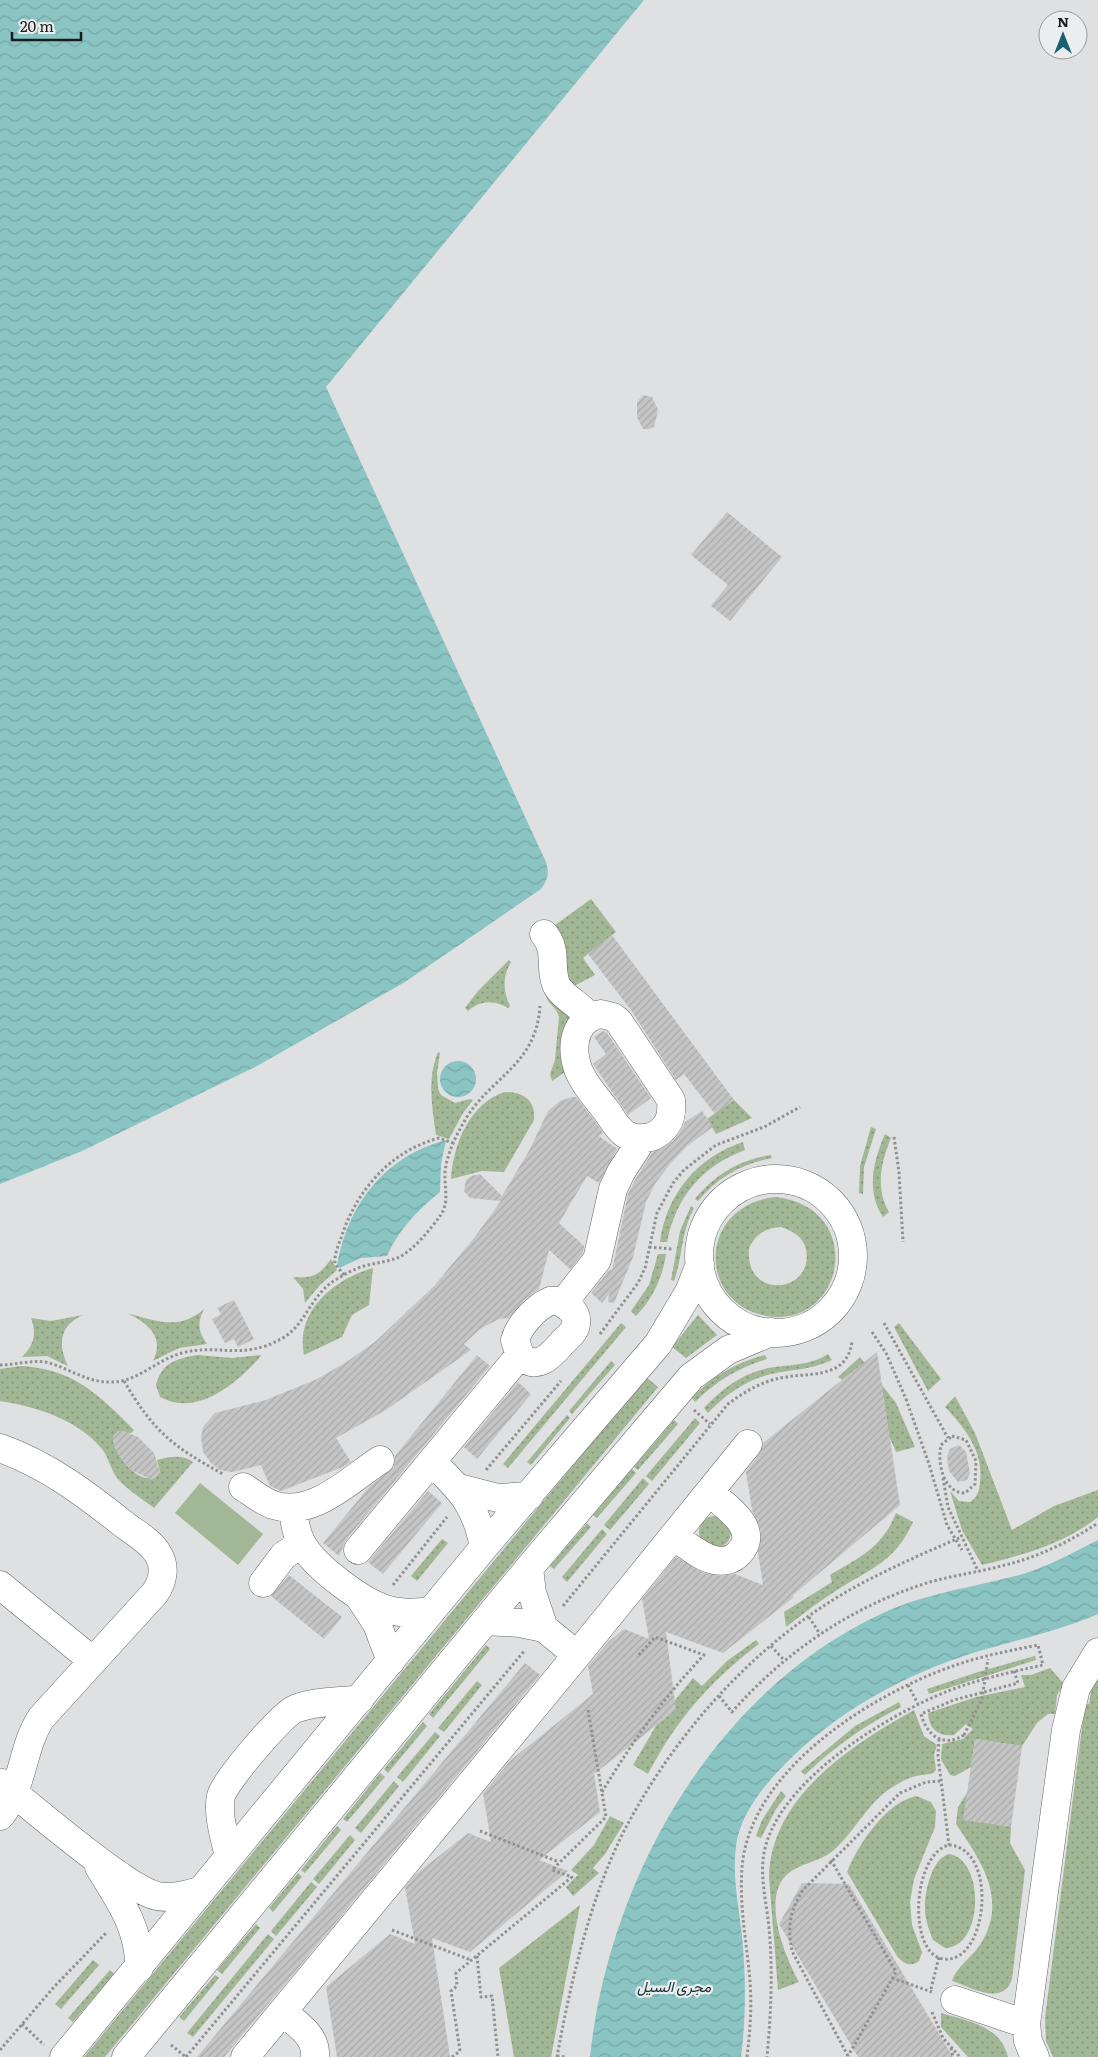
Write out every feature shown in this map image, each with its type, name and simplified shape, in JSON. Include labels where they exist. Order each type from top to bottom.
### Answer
[{"type":"street","points":[[544,934],[553,952],[554,975],[557,987],[590,1017]]},
{"type":"street","points":[[607,1015],[619,1022],[671,1100],[672,1110],[666,1126],[652,1137],[634,1138],[622,1132],[582,1078],[575,1056],[575,1035],[578,1028],[590,1017],[607,1015]]},
{"type":"street","points":[[563,1303],[597,1260],[613,1189],[621,1172],[643,1138]]},
{"type":"street","points":[[56,2052],[139,1968],[484,1547],[658,1344],[689,1292],[700,1264],[703,1233],[718,1205],[744,1186],[775,1179],[803,1184],[827,1198],[844,1219],[850,1232],[853,1260],[846,1290],[827,1314],[815,1322],[793,1330],[771,1332],[753,1329],[737,1322],[723,1311],[712,1297],[704,1281],[700,1264]]},
{"type":"street","points":[[554,1300],[563,1303],[576,1316],[575,1329],[542,1362],[532,1362],[520,1355],[515,1340],[520,1329],[546,1303],[554,1300]]},
{"type":"street","points":[[126,2057],[529,1568],[691,1378],[728,1350],[771,1332]]},
{"type":"street","points":[[358,1550],[520,1355]]},
{"type":"street","points":[[245,2057],[577,1655],[748,1444]]},
{"type":"street","points":[[0,1448],[35,1463],[80,1490],[152,1547],[162,1562],[162,1579],[155,1593],[41,1718],[33,1730],[8,1787],[0,1816]]},
{"type":"street","points":[[243,1487],[264,1501],[293,1508],[317,1502],[380,1460]]},
{"type":"street","points":[[432,1462],[464,1492],[477,1520],[484,1547]]},
{"type":"street","points":[[464,1492],[498,1498],[529,1496]]},
{"type":"street","points":[[673,1536],[712,1560],[728,1560],[741,1552],[746,1537],[742,1522],[709,1492]]},
{"type":"street","points":[[293,1508],[295,1526],[302,1544],[318,1563],[368,1602],[403,1613],[431,1611]]},
{"type":"street","points":[[263,1582],[284,1555],[302,1544]]},
{"type":"street","points":[[529,1568],[532,1593],[544,1628]]},
{"type":"street","points":[[0,1585],[93,1661]]},
{"type":"street","points":[[368,1602],[391,1661]]},
{"type":"street","points":[[486,1621],[520,1623],[544,1628],[577,1655]]},
{"type":"street","points":[[1035,2057],[1028,2042],[1026,2024],[1070,1706],[1076,1688],[1098,1652]]},
{"type":"street","points":[[229,1857],[221,1814],[222,1794],[229,1782],[281,1718],[301,1707],[360,1699]]},
{"type":"street","points":[[8,1787],[94,1858],[137,1888],[157,1896],[180,1896],[202,1890]]},
{"type":"street","points":[[94,1858],[127,1913],[137,1940],[139,1968]]},
{"type":"street","points":[[955,2000],[1026,2024]]},
{"type":"street","points":[[283,2012],[310,2036],[314,2044],[315,2057]]},
{"type":"path","points":[[0,1364],[44,1362],[99,1382],[124,1381],[140,1375],[162,1361],[184,1352],[206,1350],[241,1352],[257,1349],[281,1339],[294,1329],[322,1290],[344,1275],[363,1266],[398,1258],[406,1253],[441,1216],[447,1194],[445,1174],[453,1143],[467,1118],[481,1100],[513,1069],[522,1057],[536,1028],[540,1004]]},
{"type":"path","points":[[595,1340],[638,1283],[645,1268],[657,1212],[673,1183],[684,1170],[716,1145],[764,1127],[800,1107]]},
{"type":"path","points":[[894,1137],[899,1172],[903,1242]]},
{"type":"path","points":[[344,1275],[335,1264],[337,1250],[352,1210],[371,1182],[398,1157],[416,1147],[439,1138],[453,1143]]},
{"type":"path","points":[[650,1246],[672,1249]]},
{"type":"path","points":[[884,1323],[948,1438]]},
{"type":"path","points":[[872,1332],[886,1353],[906,1399],[929,1464],[947,1524],[962,1550]]},
{"type":"path","points":[[171,2044],[186,2057],[728,1404],[761,1383],[779,1378],[829,1372],[837,1368],[848,1356],[852,1342]]},
{"type":"path","points":[[368,1602],[564,1377]]},
{"type":"path","points":[[124,1381],[148,1421],[162,1435],[195,1460],[243,1487]]},
{"type":"path","points":[[693,1410],[710,1424]]},
{"type":"path","points":[[943,1474],[952,1488],[960,1493],[969,1491],[976,1480],[976,1461],[969,1444],[957,1436],[948,1438],[940,1450],[943,1474],[948,1506],[978,1571]]},
{"type":"path","points":[[719,1696],[732,1712],[784,1660],[820,1634],[862,1609],[930,1582],[1032,1557],[1066,1542],[1098,1523]]},
{"type":"path","points":[[566,2057],[557,2056],[572,1984],[604,1877],[621,1837],[665,1764],[719,1696],[772,1646],[809,1617],[881,1573],[961,1537]]},
{"type":"path","points":[[809,1617],[820,1634]]},
{"type":"path","points":[[602,1792],[648,1720],[704,1656],[655,1637],[637,1657]]},
{"type":"path","points":[[747,2057],[751,2009],[742,1867],[751,1826],[772,1790],[804,1756],[858,1714],[908,1685],[975,1659],[1038,1645],[1043,1665],[980,1680],[918,1704],[865,1736],[830,1762],[793,1796],[773,1825],[767,1842],[763,1869],[771,1963],[767,2057]]},
{"type":"path","points":[[772,1646],[784,1660]]},
{"type":"path","points":[[988,1659],[982,1699],[964,1734],[952,1740],[939,1740],[929,1733],[921,1714],[954,1700],[1018,1683],[1014,1671]]},
{"type":"path","points":[[908,1685],[918,1704]]},
{"type":"path","points":[[452,2057],[460,2051],[451,1992],[457,1986],[456,1973],[572,1877],[552,1870],[606,1817],[588,1710]]},
{"type":"path","points":[[939,1740],[938,1756],[949,1845]]},
{"type":"path","points":[[848,2056],[792,1951],[789,1935],[790,1918],[794,1903],[803,1890],[831,1860],[900,1793],[926,1782],[942,1781]]},
{"type":"path","points":[[480,1831],[559,1862]]},
{"type":"path","points":[[949,1845],[961,1848],[970,1857],[980,1880],[983,1905],[977,1929],[971,1940],[959,1954],[944,1959],[933,1955],[926,1946],[919,1921],[918,1908],[922,1882],[932,1855],[937,1850],[949,1845]]},
{"type":"path","points":[[831,1860],[896,1972],[848,2056]]},
{"type":"path","points":[[0,2050],[67,1974],[127,1913]]},
{"type":"path","points":[[392,1930],[471,1960]]},
{"type":"path","points":[[477,1955],[481,1997],[492,1996],[498,2057]]},
{"type":"path","points":[[892,1978],[955,2000]]},
{"type":"path","points":[[22,2024],[56,2052]]},
{"type":"path","points":[[951,2048],[953,2057]]},
{"type":"green space","points":[[591,899],[616,932],[583,958],[595,975],[574,986],[570,985],[551,928]]},
{"type":"green space","points":[[509,960],[511,962],[504,984],[510,1006],[508,1008],[488,1002],[473,1007],[468,1011],[465,1008],[478,991]]},
{"type":"green space","points":[[545,986],[571,1015],[568,1070],[552,1081],[550,1074],[555,1060],[559,1017],[548,1001]]},
{"type":"green space","points":[[438,1052],[440,1053],[437,1072],[438,1089],[441,1095],[455,1103],[473,1100],[463,1113],[449,1139],[436,1135],[433,1114],[431,1083]]},
{"type":"green space","points":[[505,1092],[511,1092],[527,1098],[533,1107],[534,1120],[504,1172],[482,1171],[451,1179],[455,1153],[465,1127],[482,1106],[492,1098]]},
{"type":"green space","points":[[734,1100],[752,1118],[716,1134],[707,1119]]},
{"type":"green space","points":[[871,1127],[876,1129],[864,1167],[863,1194],[859,1193],[860,1166]]},
{"type":"green space","points":[[885,1134],[891,1138],[884,1156],[881,1175],[882,1194],[889,1212],[883,1217],[874,1197],[873,1176],[877,1155]]},
{"type":"green space","points":[[743,1142],[745,1150],[716,1165],[693,1185],[677,1211],[667,1242],[660,1242],[663,1225],[669,1209],[677,1193],[687,1180],[712,1157],[727,1148]]},
{"type":"green space","points":[[771,1155],[772,1158],[740,1168],[722,1178],[698,1201],[695,1199],[720,1175],[749,1160]]},
{"type":"green space","points":[[775,1197],[804,1205],[823,1220],[833,1240],[835,1262],[830,1283],[817,1301],[799,1313],[774,1317],[749,1311],[731,1297],[720,1279],[716,1258],[719,1238],[730,1219],[749,1205]],"holes":[[[781,1227],[793,1232],[805,1244],[806,1264],[800,1275],[791,1282],[779,1285],[767,1283],[757,1277],[750,1265],[749,1248],[758,1235],[766,1230]]]},
{"type":"green space","points":[[691,1206],[694,1208],[684,1235],[674,1281],[671,1280],[680,1231]]},
{"type":"green space","points":[[658,1254],[666,1254],[662,1272],[652,1295],[636,1316],[631,1311],[649,1285]]},
{"type":"green space","points":[[331,1259],[337,1270],[320,1285],[305,1303],[303,1289],[293,1277],[315,1275]]},
{"type":"green space","points":[[373,1268],[369,1305],[352,1315],[342,1337],[304,1355],[303,1339],[306,1324],[320,1299],[344,1280]]},
{"type":"green space","points":[[204,1309],[200,1318],[200,1327],[207,1344],[179,1348],[153,1361],[157,1345],[156,1338],[148,1326],[127,1313],[158,1321],[176,1322],[195,1316]]},
{"type":"green space","points":[[83,1315],[69,1324],[63,1336],[62,1350],[68,1366],[47,1356],[22,1357],[32,1344],[34,1329],[31,1318],[51,1321]]},
{"type":"green space","points":[[698,1315],[717,1335],[686,1358],[672,1347]]},
{"type":"green space","points":[[621,1323],[626,1327],[508,1468],[503,1464]]},
{"type":"green space","points":[[899,1323],[941,1379],[928,1391],[894,1327]]},
{"type":"green space","points":[[828,1354],[832,1360],[809,1368],[779,1372],[753,1380],[722,1400],[708,1413],[704,1408],[726,1388],[759,1370],[807,1363]]},
{"type":"green space","points":[[197,1355],[232,1358],[261,1356],[229,1386],[203,1400],[189,1403],[174,1402],[160,1397],[156,1385],[166,1366],[176,1360]]},
{"type":"green space","points":[[765,1355],[767,1359],[728,1376],[695,1402],[692,1398],[725,1371]]},
{"type":"green space","points":[[860,1357],[896,1403],[915,1447],[896,1452],[886,1430],[872,1410],[856,1392],[838,1377]]},
{"type":"green space","points":[[611,1361],[615,1365],[572,1414],[569,1411]]},
{"type":"green space","points":[[21,1366],[40,1368],[71,1378],[97,1395],[109,1406],[134,1430],[131,1433],[117,1432],[113,1441],[123,1461],[141,1476],[155,1478],[160,1472],[157,1460],[180,1457],[193,1462],[154,1508],[118,1479],[102,1449],[81,1430],[56,1416],[0,1401],[0,1369]]},
{"type":"green space","points":[[646,1377],[658,1387],[105,2057],[84,2057]]},
{"type":"green space","points":[[955,1396],[975,1433],[1012,1530],[1054,1506],[1098,1490],[1098,1517],[1071,1534],[1043,1547],[1028,1553],[982,1565],[962,1530],[950,1491],[959,1501],[970,1502],[978,1494],[980,1482],[979,1461],[972,1441],[945,1407]]},
{"type":"green space","points":[[567,1415],[570,1418],[531,1465],[527,1462]]},
{"type":"green space","points":[[695,1418],[700,1423],[652,1481],[646,1476]]},
{"type":"green space","points":[[674,1420],[678,1424],[638,1470],[634,1467]]},
{"type":"green space","points":[[632,1469],[636,1473],[597,1518],[593,1515]]},
{"type":"green space","points":[[643,1478],[649,1484],[610,1530],[604,1525]]},
{"type":"green space","points":[[200,1483],[263,1534],[238,1565],[175,1513]]},
{"type":"green space","points":[[896,1513],[913,1522],[899,1546],[882,1562],[826,1597],[786,1627],[784,1612],[832,1582],[830,1575],[851,1563],[877,1543],[884,1535]]},
{"type":"green space","points":[[715,1516],[726,1521],[731,1532],[726,1543],[715,1548],[704,1543],[699,1532],[704,1521]]},
{"type":"green space","points":[[587,1523],[591,1527],[554,1569],[550,1566]]},
{"type":"green space","points":[[602,1529],[607,1534],[567,1582],[562,1577]]},
{"type":"green space","points":[[442,1539],[448,1543],[417,1581],[411,1576]]},
{"type":"green space","points":[[756,1640],[759,1644],[725,1672],[696,1702],[670,1736],[648,1774],[633,1765],[660,1719],[693,1678],[702,1686],[727,1661]]},
{"type":"green space","points":[[486,1645],[490,1649],[433,1718],[429,1714]]},
{"type":"green space","points":[[1035,1656],[1036,1660],[929,1694],[927,1689],[978,1672]]},
{"type":"green space","points":[[1050,1668],[1064,1684],[1057,1695],[1055,1714],[1048,1714],[1037,1723],[1022,1746],[975,1739],[971,1767],[955,1776],[950,1775],[941,1759],[942,1744],[963,1739],[973,1729],[966,1724],[954,1735],[943,1735],[932,1728],[928,1713],[976,1697],[1025,1687],[1021,1675],[1031,1675]]},
{"type":"green space","points":[[1098,1676],[1098,2057],[1053,2057],[1046,2041],[1045,2018],[1085,1704],[1089,1704],[1091,1691]]},
{"type":"green space","points":[[477,1681],[482,1685],[444,1732],[438,1728]]},
{"type":"green space","points":[[899,1702],[901,1707],[850,1737],[805,1775],[801,1771],[855,1726]]},
{"type":"green space","points":[[914,1710],[924,1736],[937,1745],[934,1755],[936,1770],[931,1774],[910,1778],[891,1788],[875,1801],[832,1852],[790,1872],[781,1882],[776,1895],[778,1926],[787,1957],[799,1982],[778,1990],[769,1877],[773,1848],[784,1822],[799,1798],[818,1777],[865,1740]]},
{"type":"green space","points":[[423,1722],[427,1726],[388,1773],[384,1769]]},
{"type":"green space","points":[[435,1732],[440,1736],[403,1782],[397,1777]]},
{"type":"green space","points":[[380,1773],[385,1777],[347,1822],[343,1819]]},
{"type":"green space","points":[[394,1781],[399,1786],[361,1833],[355,1828]]},
{"type":"green space","points":[[781,1791],[786,1796],[776,1809],[761,1838],[756,1836],[762,1820]]},
{"type":"green space","points":[[967,1793],[1011,1827],[1010,1843],[1025,1870],[1012,1979],[1008,1987],[994,1994],[952,1981],[957,1971],[980,1945],[988,1928],[992,1912],[992,1897],[982,1867],[956,1824],[958,1807]]},
{"type":"green space","points":[[916,1796],[931,1802],[936,1811],[935,1827],[914,1879],[910,1902],[912,1925],[922,1952],[919,1961],[910,1964],[904,1963],[897,1956],[847,1872],[865,1838],[883,1816],[905,1800]]},
{"type":"green space","points":[[610,1816],[624,1823],[605,1854],[593,1868],[599,1873],[573,1896],[566,1887],[578,1875],[571,1870],[594,1845]]},
{"type":"green space","points":[[337,1826],[341,1830],[305,1873],[301,1870]]},
{"type":"green space","points":[[350,1835],[355,1840],[319,1884],[313,1879]]},
{"type":"green space","points":[[949,1854],[961,1859],[969,1871],[974,1886],[975,1903],[973,1920],[967,1934],[958,1944],[945,1948],[933,1940],[926,1921],[925,1902],[930,1877],[934,1869],[943,1857]]},
{"type":"green space","points":[[298,1873],[302,1877],[273,1912],[269,1908]]},
{"type":"green space","points":[[311,1882],[317,1887],[276,1936],[271,1931]]},
{"type":"green space","points":[[580,1905],[551,2057],[514,2057],[499,1968]]},
{"type":"green space","points":[[256,1924],[260,1928],[222,1974],[217,1970]]},
{"type":"green space","points":[[268,1934],[274,1939],[193,2037],[187,2033]]},
{"type":"green space","points":[[93,1960],[99,1965],[61,2009],[55,2004]]},
{"type":"green space","points":[[110,1970],[114,1974],[73,2022],[68,2018]]},
{"type":"green space","points":[[215,1975],[219,1978],[184,2021],[179,2017]]},
{"type":"green space","points":[[941,2013],[982,2026],[998,2038],[1008,2057],[968,2057],[941,2027]]},
{"type":"water","points":[[0,0],[644,0],[326,387],[547,864],[548,875],[545,882],[541,889],[405,982],[257,1066],[82,1151],[0,1184]]},
{"type":"water","points":[[458,1061],[471,1066],[476,1079],[471,1092],[458,1097],[445,1092],[440,1079],[445,1066]]},
{"type":"water","points":[[446,1140],[441,1164],[440,1192],[409,1221],[397,1237],[387,1256],[361,1258],[339,1268],[337,1266],[342,1244],[350,1223],[372,1186],[387,1171],[405,1158],[424,1148]]},
{"type":"water","name":"مجرى السيل","points":[[1098,1540],[1098,1614],[1053,1630],[949,1661],[872,1697],[826,1728],[804,1746],[775,1774],[753,1803],[738,1835],[735,1857],[735,1880],[742,1936],[745,1982],[745,2012],[741,2057],[590,2057],[601,1990],[620,1923],[647,1858],[681,1797],[721,1740],[769,1690],[823,1647],[883,1613],[934,1595],[1033,1571]]},
{"type":"building","points":[[643,395],[652,397],[658,410],[654,427],[649,429],[643,429],[637,417],[637,402]]},
{"type":"building","points":[[727,512],[782,557],[730,621],[711,606],[728,585],[691,555]]},
{"type":"building","points":[[612,935],[734,1100],[715,1114],[684,1074],[676,1080],[631,1010],[588,954]]},
{"type":"building","points":[[603,1031],[607,1033],[651,1098],[628,1115],[593,1064],[606,1054],[594,1037]]},
{"type":"building","points":[[576,1097],[595,1121],[603,1133],[599,1136],[617,1149],[599,1183],[587,1176],[559,1223],[584,1246],[583,1253],[570,1269],[549,1250],[539,1289],[523,1301],[509,1318],[499,1319],[480,1329],[464,1344],[471,1350],[386,1410],[336,1438],[351,1462],[343,1467],[281,1491],[270,1486],[261,1465],[232,1472],[220,1470],[211,1463],[203,1452],[201,1437],[203,1427],[215,1413],[266,1400],[317,1379],[348,1361],[376,1341],[434,1286],[474,1238],[501,1201],[470,1198],[464,1191],[466,1180],[471,1176],[480,1174],[502,1196],[530,1149],[548,1111],[560,1101]]},
{"type":"building","points":[[702,1111],[713,1127],[687,1146],[655,1184],[646,1202],[633,1257],[614,1303],[608,1302],[609,1294],[602,1303],[591,1293],[610,1269],[612,1271],[628,1194],[635,1180],[652,1153],[672,1142],[679,1134],[685,1122]]},
{"type":"building","points":[[234,1300],[254,1339],[238,1347],[234,1339],[225,1343],[212,1319],[221,1314],[217,1308]]},
{"type":"building","points":[[877,1352],[900,1505],[792,1596],[794,1597],[723,1653],[666,1632],[676,1710],[594,1774],[600,1812],[539,1860],[568,1871],[470,1952],[432,1938],[450,2057],[337,2057],[326,1987],[390,1934],[415,1944],[405,1887],[415,1875],[468,1833],[491,1842],[483,1793],[511,1760],[593,1694],[588,1666],[609,1641],[624,1629],[649,1639],[642,1599],[676,1557],[704,1573],[720,1576],[735,1574],[763,1585],[758,1553],[761,1531],[752,1510],[746,1472],[760,1453],[763,1443]]},
{"type":"building","points":[[477,1355],[490,1366],[346,1540],[339,1556],[323,1543],[369,1487],[394,1467],[395,1456]]},
{"type":"building","points":[[518,1382],[531,1394],[477,1459],[464,1447]]},
{"type":"building","points":[[118,1431],[124,1431],[138,1437],[154,1453],[160,1472],[152,1480],[131,1470],[119,1456],[113,1441],[113,1436]]},
{"type":"building","points":[[959,1445],[966,1452],[970,1473],[967,1480],[958,1482],[949,1471],[947,1456],[950,1449]]},
{"type":"building","points":[[428,1491],[442,1503],[383,1574],[368,1562]]},
{"type":"building","points":[[289,1575],[342,1617],[324,1639],[271,1596]]},
{"type":"building","points":[[525,1663],[540,1675],[295,1972],[224,2057],[197,2057]]},
{"type":"building","points":[[975,1739],[1022,1746],[1011,1827],[963,1820]]},
{"type":"building","points":[[802,1883],[849,1884],[953,2057],[858,2057],[779,1924]]}]
